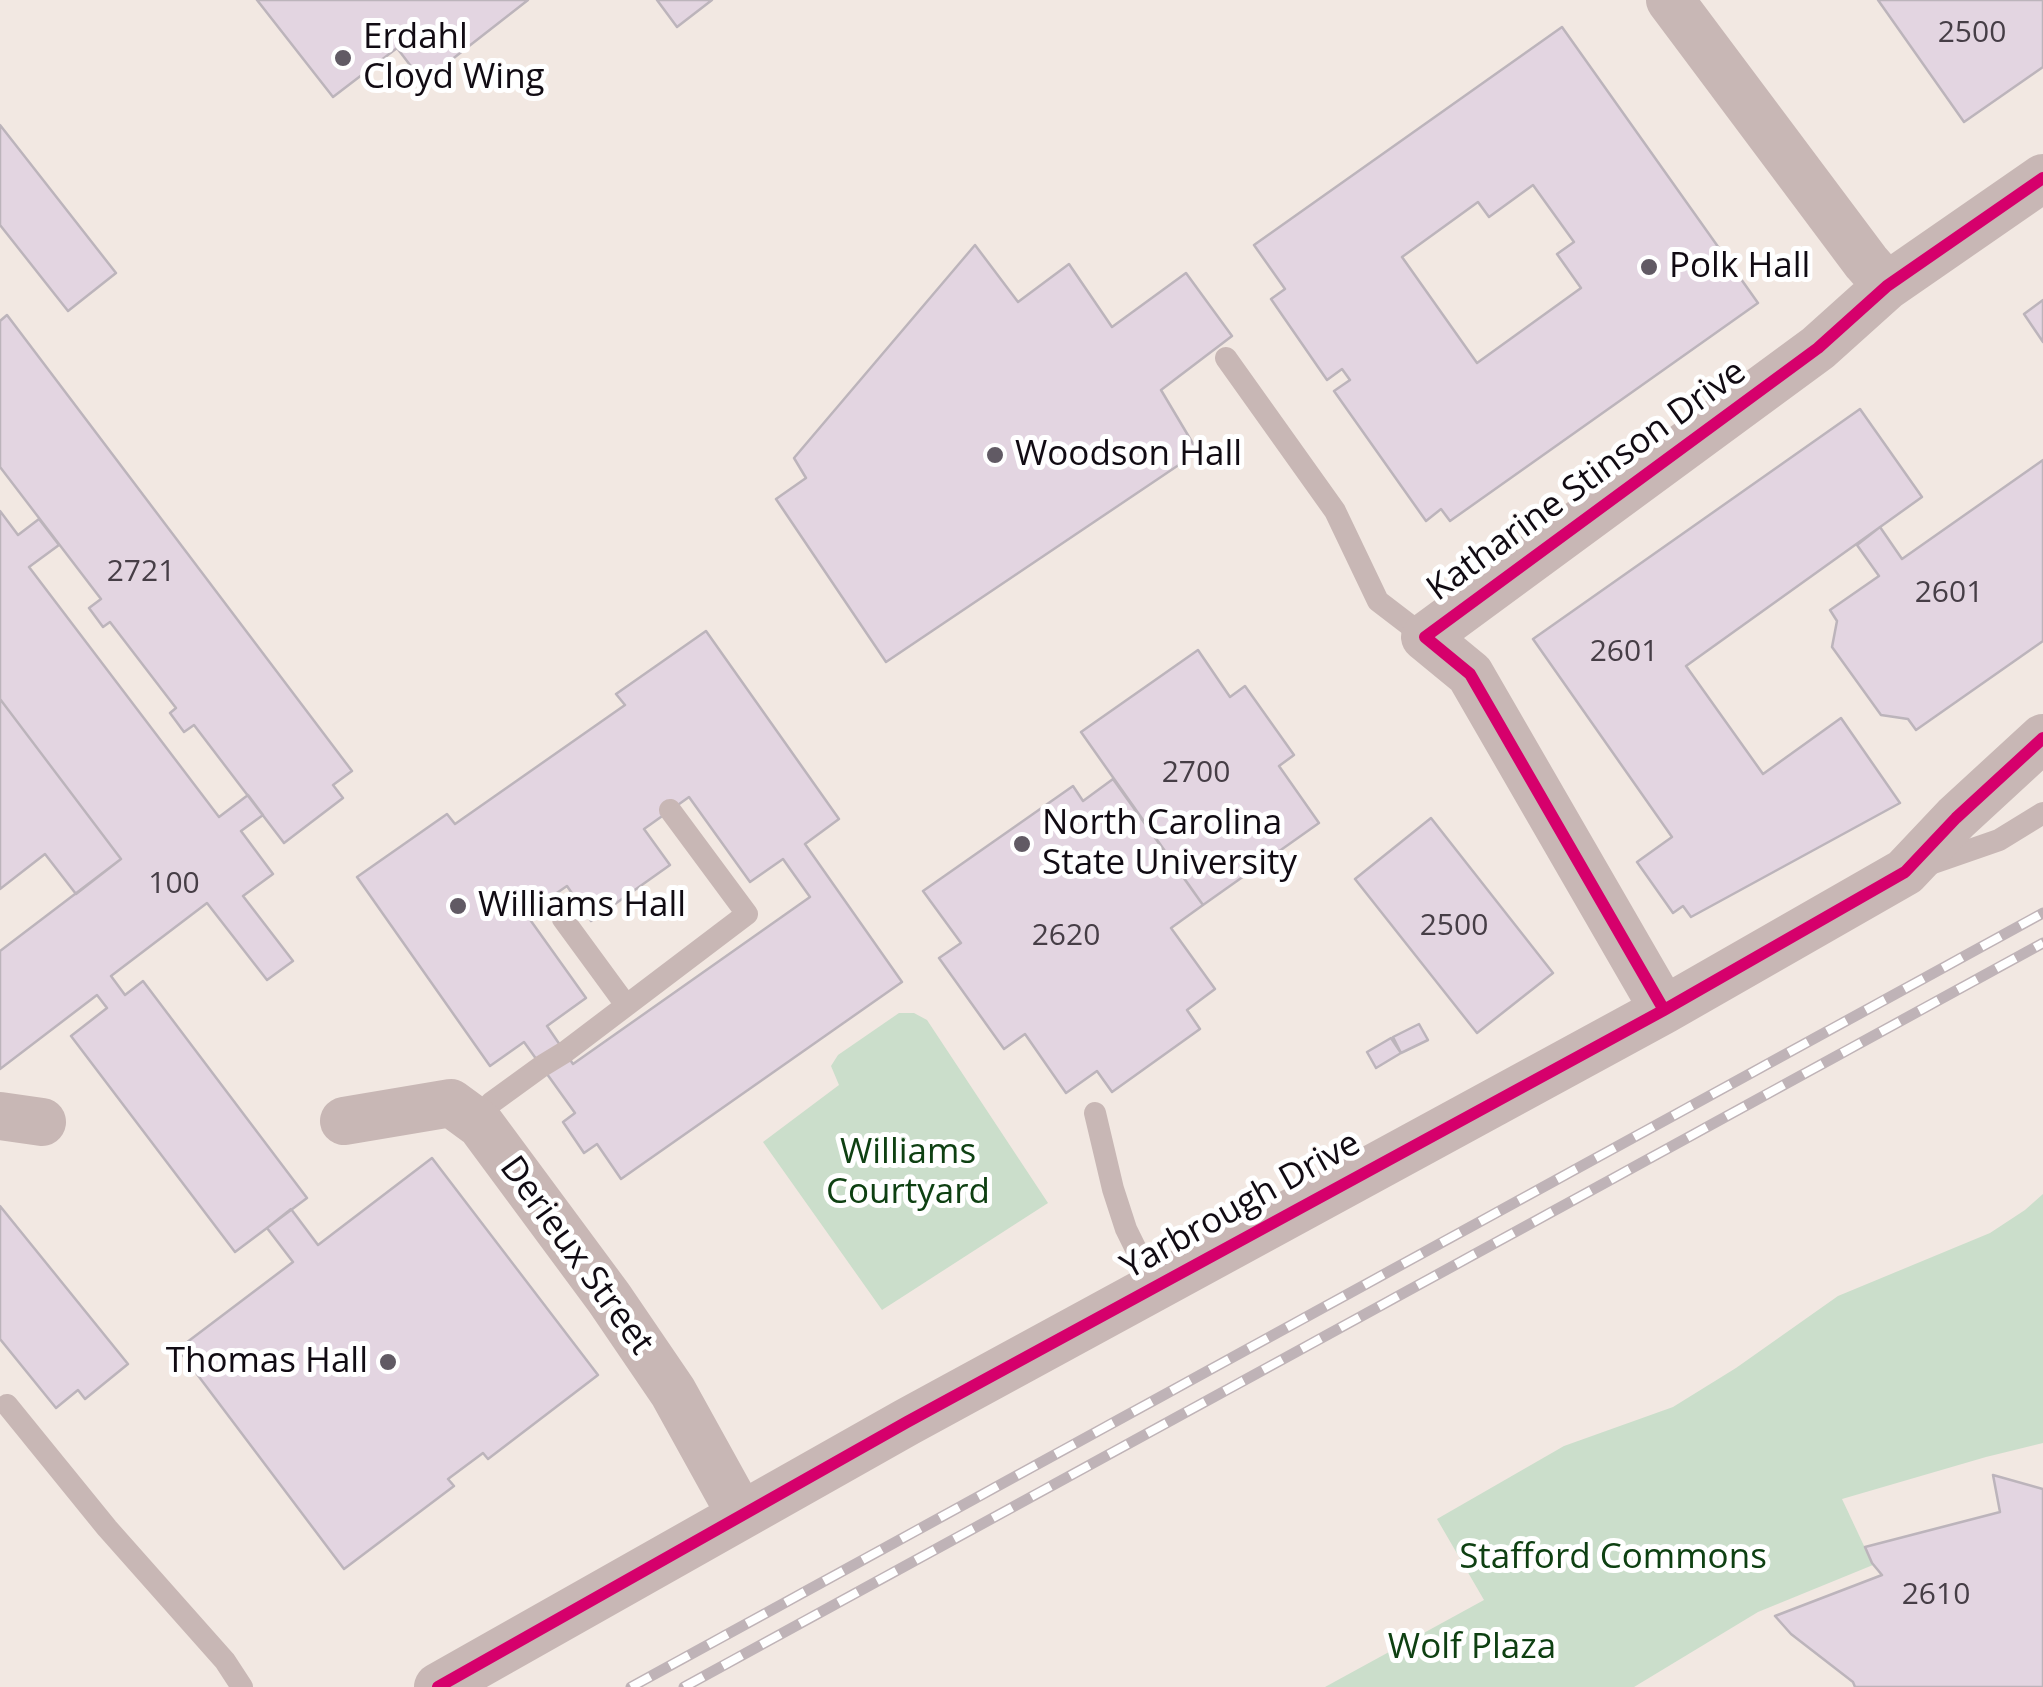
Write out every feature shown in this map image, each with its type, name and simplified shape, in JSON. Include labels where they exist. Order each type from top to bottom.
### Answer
[{"type":"street","points":[[1670,0],[1887,286]]},
{"type":"street","name":"Katharine Stinson Drive","points":[[1664,1010],[1470,674],[1426,636],[1818,348],[1887,286],[2043,178]]},
{"type":"street","name":"Yarbrough Drive","points":[[438,1687],[742,1514],[1664,1010],[1905,872],[1956,818],[2043,738]]},
{"type":"street","name":"Derieux Street","points":[[344,1120],[450,1103],[481,1125],[673,1392],[742,1514]]},
{"type":"lane","points":[[1226,358],[1334,510],[1378,600],[1426,636]]},
{"type":"lane","points":[[481,1125],[492,1103],[748,914],[670,810]]},
{"type":"lane","points":[[1905,872],[1999,840],[2043,813]]},
{"type":"lane","points":[[563,918],[626,1005]]},
{"type":"lane","points":[[1095,1113],[1126,1229],[1154,1288]]},
{"type":"lane","points":[[7,1405],[242,1687]]},
{"type":"shaded area","name":"North Carolina State University","points":[[0,0],[2043,0],[2043,1687],[0,1687]]},
{"type":"green space","name":"Williams Courtyard","points":[[899,1013],[914,1013],[927,1020],[1048,1203],[882,1310],[763,1142],[839,1085],[831,1066],[838,1055]]},
{"type":"green space","name":"Stafford Commons","points":[[2043,1194],[2043,1443],[1842,1499],[1873,1565],[1758,1612],[1634,1687],[1325,1687],[1484,1600],[1437,1519],[1564,1446],[1673,1407],[1838,1296],[1990,1233]]},
{"type":"building","name":"Erdahl Cloyd Wing","points":[[257,0],[528,0],[423,82],[397,48],[333,97]]},
{"type":"building","points":[[657,0],[712,0],[677,27]]},
{"type":"building","points":[[1878,0],[2043,0],[2043,67],[1964,122]]},
{"type":"building","name":"Polk Hall","points":[[1562,27],[1758,303],[1450,521],[1441,509],[1426,521],[1334,391],[1350,380],[1342,369],[1327,380],[1271,299],[1285,289],[1254,245]],"holes":[[[1533,185],[1574,242],[1557,254],[1581,288],[1477,363],[1402,257],[1478,202],[1489,217]]]},
{"type":"building","points":[[0,125],[116,273],[68,311],[0,225]]},
{"type":"building","name":"Woodson Hall","points":[[975,245],[1018,302],[1069,264],[1112,327],[1186,273],[1232,336],[1161,390],[1198,452],[886,662],[776,499],[806,478],[794,458]]},
{"type":"building","points":[[2043,300],[2043,342],[2024,314]]},
{"type":"building","points":[[7,315],[352,771],[333,785],[343,798],[284,843],[194,725],[184,732],[170,713],[176,708],[110,622],[103,627],[89,608],[101,599],[0,467],[0,321]]},
{"type":"building","points":[[1860,409],[1922,497],[1686,666],[1763,774],[1841,718],[1900,803],[1691,917],[1683,906],[1673,913],[1637,862],[1672,837],[1533,639]]},
{"type":"building","points":[[2043,460],[2043,641],[1916,730],[1908,719],[1881,715],[1832,647],[1837,621],[1830,610],[1879,576],[1857,545],[1880,527],[1902,559]]},
{"type":"building","points":[[0,511],[18,535],[39,519],[59,545],[29,567],[219,817],[248,795],[263,815],[241,831],[273,874],[243,896],[293,961],[267,980],[207,903],[111,976],[125,995],[143,981],[307,1198],[235,1252],[71,1036],[107,1008],[97,995],[0,1069],[0,951],[121,859],[0,699]]},
{"type":"building","name":"Williams Hall","points":[[706,631],[839,819],[805,844],[902,982],[621,1179],[597,1144],[584,1153],[563,1122],[575,1113],[524,1042],[490,1066],[357,877],[447,814],[455,824],[625,705],[616,694]],"holes":[[[689,797],[750,882],[783,859],[810,897],[573,1064],[547,1026],[586,998],[526,914],[567,886],[591,921],[670,865],[644,829]]]},
{"type":"building","points":[[1198,650],[1230,697],[1245,686],[1294,755],[1279,766],[1319,823],[1203,905],[1081,732]]},
{"type":"building","points":[[0,699],[121,859],[76,894],[45,854],[0,889]]},
{"type":"building","points":[[1113,779],[1203,905],[1171,928],[1215,989],[1187,1010],[1200,1029],[1112,1092],[1097,1071],[1066,1093],[1025,1034],[1004,1049],[939,958],[961,943],[923,891],[1073,786],[1083,801]]},
{"type":"building","points":[[1431,818],[1553,973],[1477,1033],[1355,879]]},
{"type":"building","points":[[1419,1024],[1428,1040],[1401,1053],[1393,1037]]},
{"type":"building","points":[[1391,1038],[1401,1053],[1376,1068],[1367,1052]]},
{"type":"building","name":"Thomas Hall","points":[[432,1158],[598,1375],[488,1459],[483,1453],[448,1479],[454,1486],[344,1569],[178,1349],[293,1262],[267,1228],[291,1209],[318,1245]]},
{"type":"building","points":[[0,1206],[128,1364],[85,1399],[78,1390],[56,1408],[0,1339]]},
{"type":"building","points":[[1993,1475],[2043,1489],[2043,1687],[1855,1687],[1775,1616],[1882,1575],[1865,1547],[2000,1512]]},
{"type":"railway","points":[[631,1687],[2043,913]]},
{"type":"railway","points":[[684,1687],[2043,943]]},
{"type":"cycle path","points":[[1664,1010],[1470,674],[1425,637],[1818,348],[1887,286],[2043,178]]},
{"type":"cycle path","points":[[438,1687],[907,1422],[1664,1010],[1905,872],[1956,818],[2043,738]]},
{"type":"place","name":"Erdahl Cloyd Wing","points":[[343,58]]},
{"type":"place","name":"Polk Hall","points":[[1649,267]]},
{"type":"place","name":"Woodson Hall","points":[[995,455]]},
{"type":"place","name":"North Carolina State University","points":[[1022,844]]},
{"type":"place","name":"Williams Hall","points":[[458,906]]},
{"type":"place","name":"Thomas Hall","points":[[388,1362]]},
{"type":"park label","name":"Wolf Plaza","points":[[1472,1648]]}]
